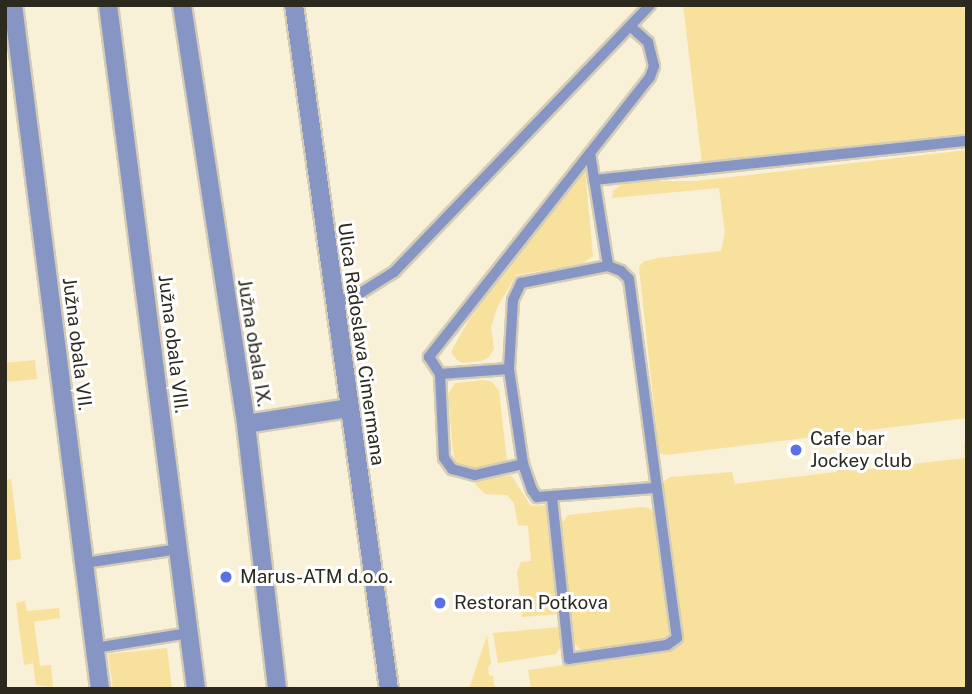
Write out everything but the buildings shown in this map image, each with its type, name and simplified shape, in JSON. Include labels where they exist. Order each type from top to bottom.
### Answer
[{"type":"street","name":"Južna obala VII.","points":[[13,5],[100,689]]},
{"type":"street","name":"Južna obala VIII.","points":[[108,5],[196,689]]},
{"type":"street","name":"Južna obala IX.","points":[[181,5],[246,424],[277,689]]},
{"type":"street","name":"Ulica Radoslava Cimermana","points":[[294,5],[389,689]]},
{"type":"street","points":[[246,424],[349,408]]},
{"type":"lane","points":[[334,303],[362,292],[394,272],[650,5]]},
{"type":"lane","points":[[523,464],[474,475],[452,469],[444,458],[440,374],[429,357],[650,77],[654,66],[648,42],[630,26]]},
{"type":"lane","points":[[594,180],[967,141]]},
{"type":"lane","points":[[590,153],[608,266]]},
{"type":"lane","points":[[552,496],[569,659],[667,645],[677,638],[629,279],[621,271],[608,266],[521,283],[513,300],[509,369],[523,464],[531,490],[537,496],[655,488]]},
{"type":"lane","points":[[440,374],[509,369]]},
{"type":"lane","points":[[84,563],[178,549]]},
{"type":"lane","points":[[95,648],[189,634]]},
{"type":"shaded area","points":[[683,5],[964,5],[967,29],[967,133],[702,163]]},
{"type":"shaded area","points":[[967,150],[967,418],[666,455],[659,453],[639,267],[643,262],[658,258],[721,251],[725,232],[719,188],[612,198],[613,191],[622,184],[696,181]]},
{"type":"shaded area","points":[[585,169],[593,256],[582,264],[516,275],[497,308],[491,327],[494,349],[489,357],[481,361],[462,363],[451,352],[467,323],[509,263]]},
{"type":"shaded area","points":[[35,360],[37,379],[5,382],[5,363]]},
{"type":"shaded area","points":[[484,380],[492,382],[499,391],[507,461],[504,465],[468,470],[456,462],[453,453],[448,394],[455,383]]},
{"type":"shaded area","points":[[964,443],[967,443],[967,689],[531,689],[528,670],[673,650],[683,642],[663,482],[670,477],[732,472],[735,484],[837,472],[837,459],[849,457],[852,471],[965,458]]},
{"type":"shaded area","points":[[511,475],[531,506],[547,505],[559,614],[522,617],[517,572],[521,562],[531,561],[528,526],[518,525],[514,503],[507,495],[485,494],[475,484],[477,480]]},
{"type":"shaded area","points":[[11,479],[21,559],[5,561],[5,480]]},
{"type":"shaded area","points":[[649,508],[654,513],[670,627],[668,637],[658,641],[582,651],[575,644],[573,636],[561,524],[568,515]]},
{"type":"shaded area","points":[[25,601],[27,611],[59,608],[60,618],[34,622],[40,666],[51,665],[53,687],[36,685],[33,663],[24,665],[16,603]]},
{"type":"shaded area","points":[[559,627],[562,644],[556,654],[498,663],[493,633]]},
{"type":"shaded area","points":[[487,635],[491,664],[488,667],[489,675],[493,676],[495,689],[469,689]]},
{"type":"shaded area","points":[[167,648],[172,689],[113,689],[108,654]]},
{"type":"place","name":"Cafe bar Jockey club","points":[[796,450]]},
{"type":"place","name":"Marus-ATM d.o.o.","points":[[226,577]]},
{"type":"place","name":"Restoran Potkova","points":[[440,603]]}]
